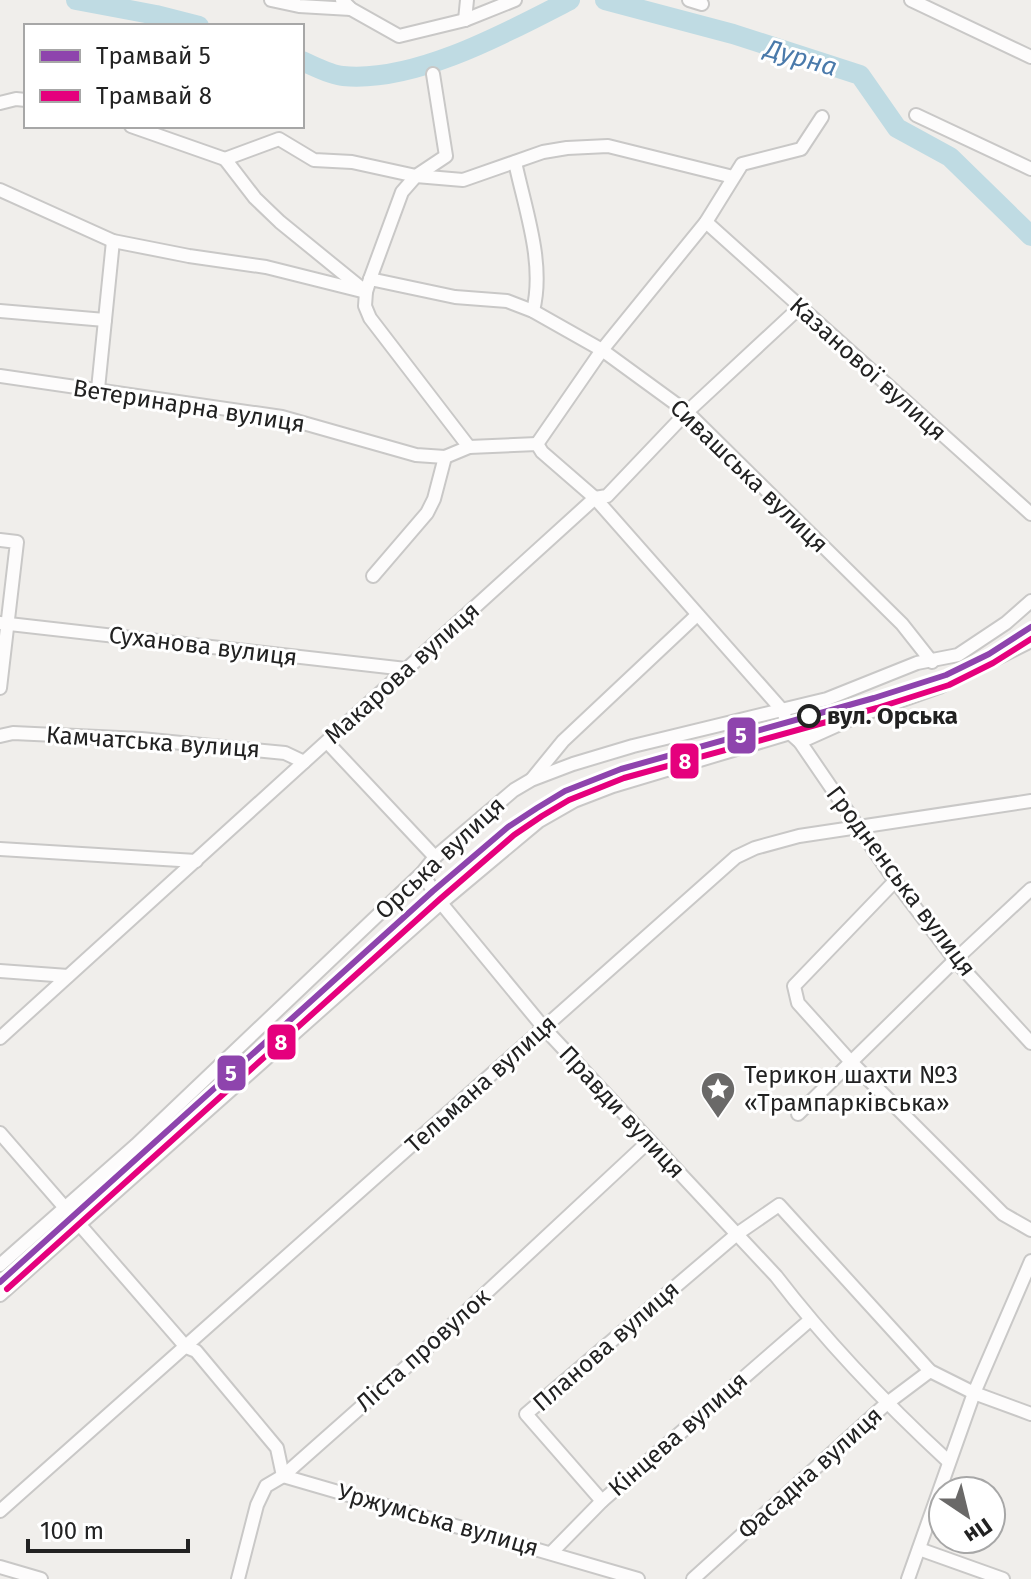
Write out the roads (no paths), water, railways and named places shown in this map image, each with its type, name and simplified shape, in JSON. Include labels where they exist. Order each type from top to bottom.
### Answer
[{"type":"street","points":[[271,0],[299,6],[346,5],[399,36],[465,20],[515,0]]},
{"type":"street","points":[[465,20],[467,0]]},
{"type":"street","points":[[911,0],[1031,57]]},
{"type":"street","points":[[433,74],[446,156],[416,176],[402,192],[368,286],[365,306],[370,318],[469,447]]},
{"type":"street","points":[[0,103],[24,100]]},
{"type":"street","points":[[916,115],[1031,169]]},
{"type":"street","points":[[783,711],[595,498],[542,452],[537,444],[602,350],[706,222],[742,164],[801,149],[822,117]]},
{"type":"street","points":[[137,128],[225,159],[279,139],[314,160],[352,162],[416,176],[463,180],[543,152],[608,146],[733,177]]},
{"type":"street","name":"Сивашська вулиця","points":[[225,159],[255,198],[280,222],[368,286]]},
{"type":"street","points":[[515,162],[536,259],[538,291],[533,311]]},
{"type":"street","name":"Сивашська вулиця","points":[[0,190],[113,241],[368,286],[507,301],[533,311],[602,350],[687,412],[902,624],[932,662]]},
{"type":"street","name":"Казанової вулиця","points":[[706,222],[1031,514]]},
{"type":"street","points":[[98,389],[113,241]]},
{"type":"street","name":"Макарова вулиця","points":[[0,1038],[595,498],[607,496],[687,412],[799,308]]},
{"type":"street","points":[[0,311],[105,320]]},
{"type":"street","name":"Ветеринарна вулиця","points":[[0,376],[282,417],[416,455],[445,457],[469,447],[537,444]]},
{"type":"street","points":[[373,576],[427,513],[445,457]]},
{"type":"street","points":[[0,540],[17,542],[4,623],[0,688]]},
{"type":"street","name":"Орська вулиця","points":[[0,1265],[136,1145],[422,873],[435,857],[514,790],[573,764],[633,746],[827,699],[917,663],[958,655],[981,642],[1031,601]]},
{"type":"street","name":"Орська вулиця","points":[[531,780],[563,741],[697,615]]},
{"type":"street","name":"Суханова вулиця","points":[[4,623],[406,669]]},
{"type":"street","points":[[0,1295],[441,903],[539,821],[574,801],[613,786],[795,738],[939,687],[1031,641]]},
{"type":"street","name":"Гродненська вулиця","points":[[783,711],[795,738],[895,881],[955,960],[1031,1043]]},
{"type":"street","name":"Камчатська вулиця","points":[[0,736],[13,733],[141,739],[285,753],[304,762]]},
{"type":"street","points":[[327,742],[435,857]]},
{"type":"street","name":"Тельмана вулиця","points":[[0,1511],[736,857],[755,848],[799,836],[1030,802]]},
{"type":"street","points":[[0,849],[196,861]]},
{"type":"street","name":"Правди вулиця","points":[[422,873],[441,903],[544,1028],[776,1276],[810,1320],[886,1404],[948,1461]]},
{"type":"street","points":[[895,881],[794,986],[798,1003],[851,1062],[1003,1214],[1031,1230]]},
{"type":"street","points":[[798,1114],[1031,889]]},
{"type":"street","points":[[0,971],[68,976]]},
{"type":"street","points":[[0,1133],[186,1347],[196,1351],[277,1448],[283,1476]]},
{"type":"street","name":"Ліста провулок","points":[[238,1579],[257,1505],[266,1486],[283,1476],[414,1360],[648,1142]]},
{"type":"street","points":[[737,1234],[779,1205],[930,1371],[974,1393],[1031,1414]]},
{"type":"street","name":"Планова вулиця","points":[[602,1501],[526,1414],[737,1234]]},
{"type":"street","points":[[908,1579],[974,1393],[1031,1261]]},
{"type":"street","name":"Кінцева вулиця","points":[[551,1553],[602,1501],[810,1320]]},
{"type":"street","name":"Фасадна вулиця","points":[[693,1579],[886,1404],[930,1371]]},
{"type":"street","name":"Уржумська вулиця","points":[[283,1476],[638,1579]]},
{"type":"street","points":[[919,1549],[1003,1579]]},
{"type":"street","points":[[0,1567],[41,1579]]},
{"type":"waterway","name":"Дурна","points":[[76,0],[191,24]]},
{"type":"waterway","name":"Дурна","points":[[304,62],[343,76],[400,72],[460,53],[570,0]]},
{"type":"waterway","name":"Дурна","points":[[605,0],[733,34],[860,75],[897,128],[950,157],[1031,236]]},
{"type":"tram line","name":"5","points":[[0,1282],[433,891],[508,827],[537,808],[565,791],[621,769],[946,675],[989,654],[1031,627]]},
{"type":"tram line","name":"8","points":[[7,1289],[440,899],[514,835],[542,816],[569,800],[624,778],[949,685],[1031,639]]},
{"type":"place","name":"вул. Орська","points":[[809,716]]},
{"type":"place","name":"Терикон шахти №3 «Трампарківська»","points":[[718,1120]]}]
